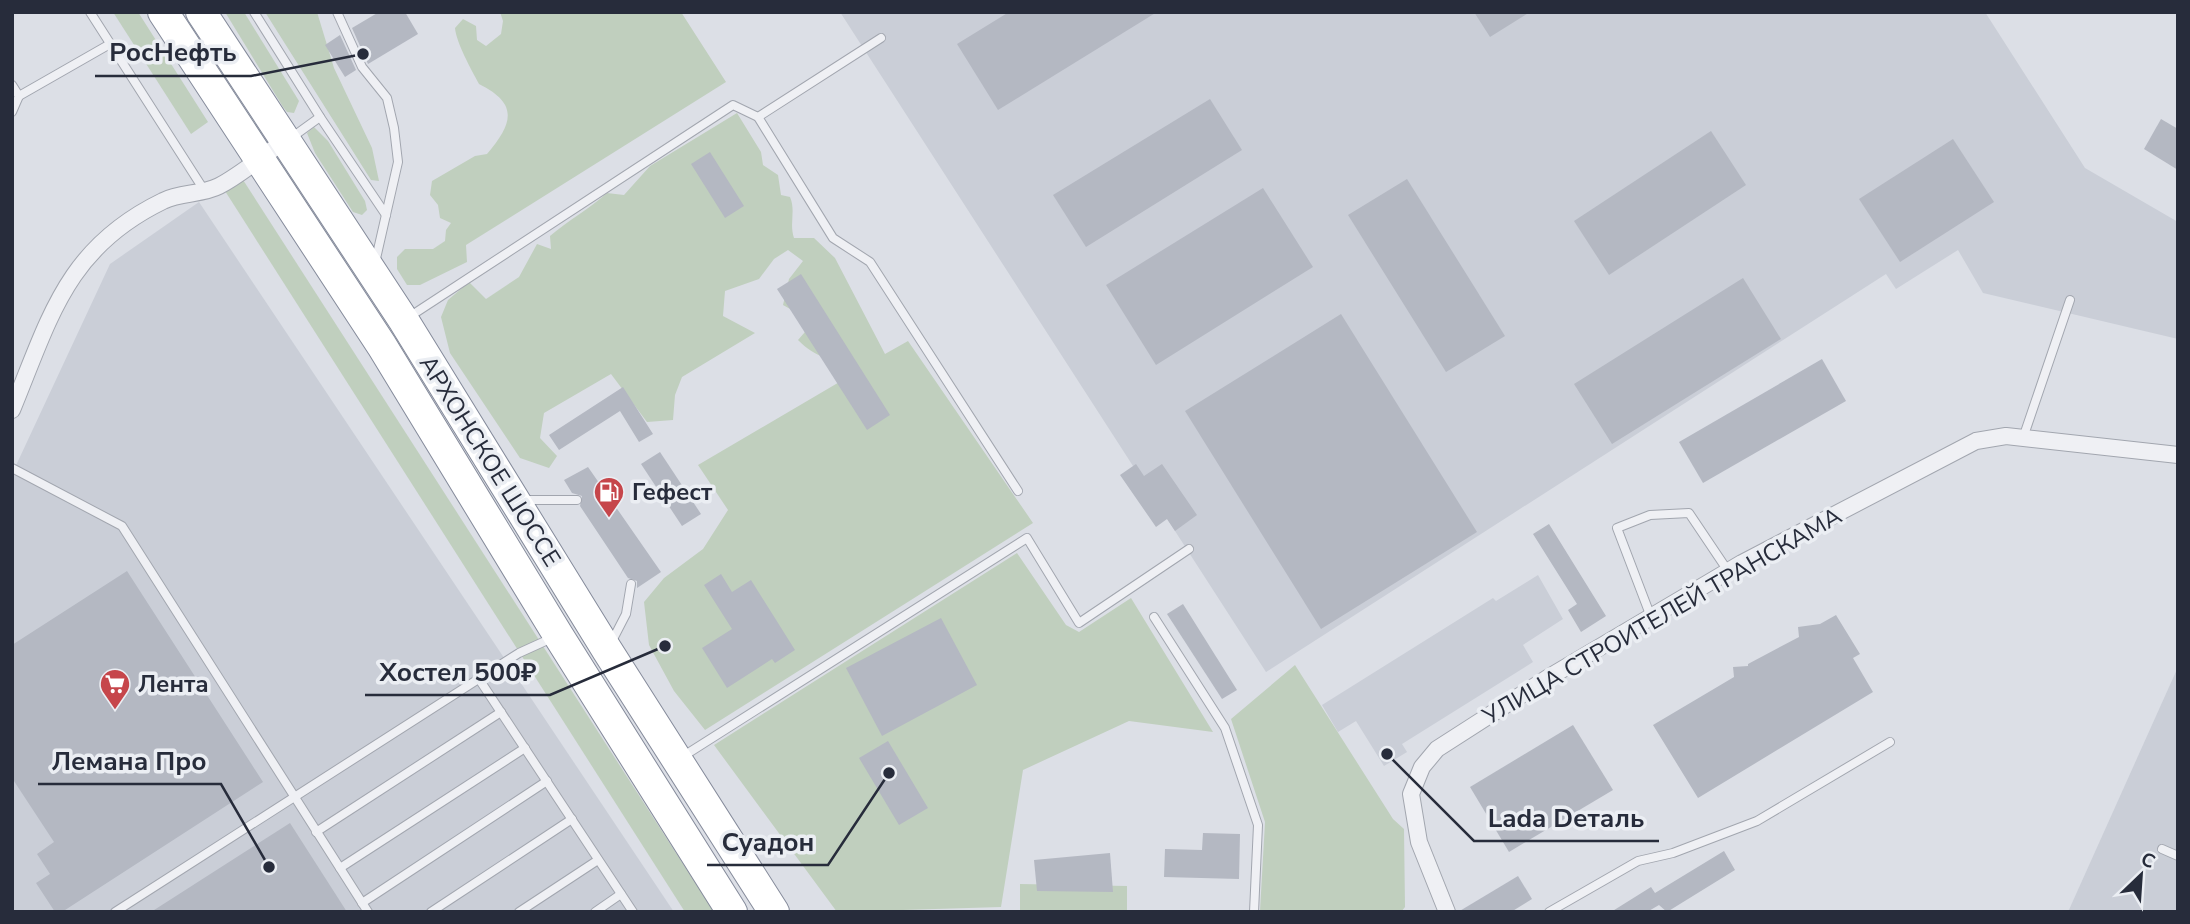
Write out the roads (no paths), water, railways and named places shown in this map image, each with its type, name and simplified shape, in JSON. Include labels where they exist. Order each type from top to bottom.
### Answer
[{"type":"highway","name":"АРХОНСКОЕ ШОССЕ","points":[[163,12],[382,346],[558,635],[732,912]]},
{"type":"highway","name":"АРХОНСКОЕ ШОССЕ","points":[[201,12],[404,321],[607,650],[774,912]]},
{"type":"street","points":[[12,410],[61,293],[86,255],[125,223],[165,200],[218,187],[285,141]]},
{"type":"street","name":"УЛИЦА СТРОИТЕЛЕЙ ТРАНСКАМА","points":[[1447,912],[1419,842],[1411,794],[1422,767],[1437,749],[1728,571],[1976,441],[2006,436],[2178,455]]},
{"type":"lane","points":[[90,12],[204,190]]},
{"type":"lane","points":[[254,12],[386,215]]},
{"type":"lane","points":[[337,12],[362,67],[387,98],[398,162],[373,273]]},
{"type":"lane","points":[[758,117],[881,38]]},
{"type":"lane","points":[[12,112],[19,96],[110,44]]},
{"type":"lane","points":[[12,86],[19,96]]},
{"type":"lane","points":[[404,321],[733,105],[758,117],[833,238],[870,262],[1018,491]]},
{"type":"lane","points":[[285,141],[320,117]]},
{"type":"lane","points":[[2023,438],[2070,300]]},
{"type":"lane","points":[[12,468],[122,526],[368,912]]},
{"type":"lane","points":[[514,499],[547,502],[577,500]]},
{"type":"lane","points":[[1651,617],[1617,528],[1650,515],[1689,513],[1728,571]]},
{"type":"lane","points":[[677,761],[1027,538],[1079,623],[1189,549]]},
{"type":"lane","points":[[607,650],[626,614],[631,584]]},
{"type":"lane","points":[[1154,617],[1225,728],[1254,813],[1258,825],[1254,912]]},
{"type":"lane","points":[[114,912],[519,653],[558,635]]},
{"type":"lane","points":[[479,678],[633,912]]},
{"type":"lane","points":[[316,832],[501,712]]},
{"type":"lane","points":[[1549,912],[1638,861],[1673,853],[1757,821],[1890,742]]},
{"type":"lane","points":[[340,868],[525,748]]},
{"type":"lane","points":[[362,903],[547,781]]},
{"type":"lane","points":[[431,912],[572,819]]},
{"type":"lane","points":[[2162,849],[2178,856]]},
{"type":"lane","points":[[519,912],[598,860]]},
{"type":"lane","points":[[594,912],[621,894]]},
{"type":"place","name":"РосНефть","points":[[363,54]]},
{"type":"place","name":"Гефест","points":[[609,519]]},
{"type":"place","name":"Хостел 500₽","points":[[665,646]]},
{"type":"place","name":"Лента","points":[[115,711]]},
{"type":"place","name":"Lada Dеталь","points":[[1387,754]]},
{"type":"place","name":"Суадон","points":[[889,773]]},
{"type":"place","name":"Лемана Про","points":[[269,867]]}]
